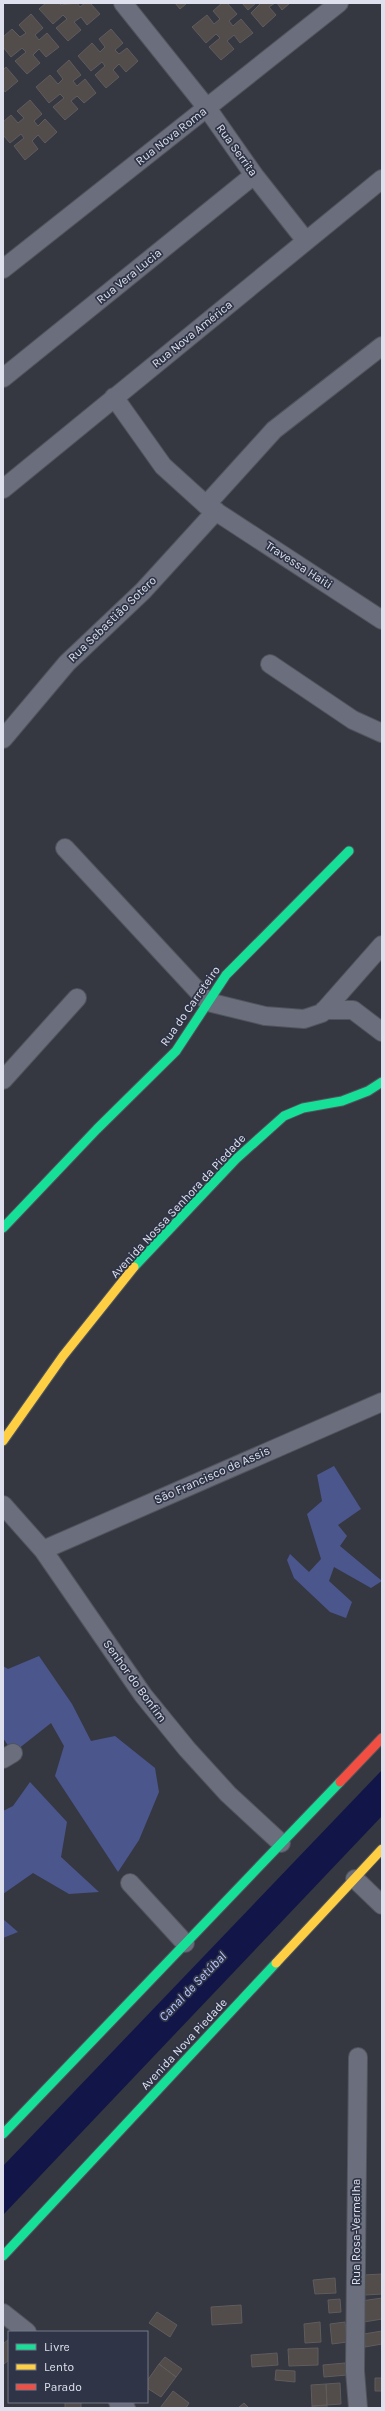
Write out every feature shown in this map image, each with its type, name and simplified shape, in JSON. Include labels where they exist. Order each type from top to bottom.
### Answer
[{"type":"street","name":"Rua Serrita","points":[[123,3],[207,108],[254,175],[306,241]]},
{"type":"street","name":"Rua Nova Roma","points":[[3,269],[339,3]]},
{"type":"street","name":"Rua Vera Lucia","points":[[3,378],[254,175]]},
{"type":"street","name":"Rua Nova América","points":[[3,489],[382,180]]},
{"type":"street","name":"Rua Sebastião Sotero","points":[[3,738],[67,663],[143,591],[274,430],[382,346]]},
{"type":"street","points":[[114,397],[163,466],[211,508]]},
{"type":"street","name":"Travessa Haiti","points":[[211,508],[382,620]]},
{"type":"street","points":[[270,664],[353,720],[382,733]]},
{"type":"street","points":[[65,848],[208,1002],[265,1016],[298,1020],[317,1016],[382,945]]},
{"type":"street","name":"Rua do Carreteiro","points":[[3,1228],[97,1128],[176,1051],[230,970],[349,851]]},
{"type":"street","points":[[3,1080],[77,998]]},
{"type":"street","points":[[324,1010],[353,1010],[382,1032]]},
{"type":"street","name":"Avenida Nossa Senhora da Piedade","points":[[3,1441],[63,1356],[134,1266],[236,1159],[284,1116],[303,1108],[342,1101],[368,1091],[382,1082]]},
{"type":"street","name":"São Francisco de Assis","points":[[43,1550],[382,1402]]},
{"type":"street","name":"Senhor do Bonfim","points":[[3,1505],[43,1550],[144,1695],[187,1749],[228,1794],[281,1843]]},
{"type":"street","points":[[3,2134],[382,1738]]},
{"type":"street","name":"Avenida Nova Piedade","points":[[3,2256],[382,1849]]},
{"type":"street","points":[[355,1879],[382,1905]]},
{"type":"street","points":[[130,1883],[186,1943]]},
{"type":"street","name":"Rua Rosa-Vermelha","points":[[358,2057],[355,2371],[358,2408]]},
{"type":"street","points":[[3,2313],[26,2331]]},
{"type":"shaded area","points":[[334,1466],[361,1509],[338,1525],[347,1536],[340,1546],[382,1581],[371,1588],[334,1567],[329,1581],[352,1602],[346,1618],[330,1612],[294,1578],[287,1560],[290,1554],[309,1572],[321,1559],[307,1514],[322,1501],[317,1475]]},
{"type":"shaded area","points":[[39,1656],[72,1704],[91,1741],[115,1736],[155,1768],[159,1792],[139,1840],[118,1872],[55,1776],[64,1746],[51,1723],[13,1753],[3,1738],[3,1666],[8,1669]]},
{"type":"shaded area","points":[[30,1782],[67,1822],[61,1857],[99,1892],[69,1894],[33,1873],[3,1894],[3,1811],[13,1806]]},
{"type":"shaded area","points":[[3,1919],[18,1932],[3,1938]]},
{"type":"water","name":"Canal de Setúbal","points":[[382,1770],[382,1816],[3,2215],[3,2166]]},
{"type":"building","points":[[46,3],[59,3],[61,5],[77,3],[80,7],[85,3],[90,3],[100,14],[87,25],[81,17],[74,22],[81,30],[68,41],[56,28],[67,19],[63,15],[53,24],[39,9]]},
{"type":"building","points":[[175,3],[187,3],[180,9]]},
{"type":"building","points":[[222,3],[227,3],[237,14],[229,21],[233,26],[241,19],[253,33],[240,43],[234,35],[227,41],[234,49],[221,60],[209,47],[220,38],[216,34],[206,43],[192,27],[207,15],[214,24],[220,19],[213,11]]},
{"type":"building","points":[[242,3],[256,3],[248,10]]},
{"type":"building","points":[[261,3],[275,3],[269,7],[276,15],[263,27],[251,13]]},
{"type":"building","points":[[277,3],[290,3],[282,10]]},
{"type":"building","points":[[31,14],[43,28],[35,35],[39,40],[47,33],[59,47],[46,57],[39,49],[33,55],[40,63],[27,74],[15,61],[26,52],[22,48],[11,57],[3,47],[3,37],[12,29],[20,37],[26,33],[19,25]]},
{"type":"building","points":[[111,29],[123,43],[115,50],[119,54],[127,48],[138,61],[126,72],[119,64],[113,70],[119,77],[106,88],[95,75],[105,66],[102,62],[91,71],[78,56],[92,43],[100,52],[105,47],[99,39]]},
{"type":"building","points":[[69,60],[81,75],[73,81],[77,86],[85,79],[96,93],[84,103],[77,96],[71,101],[78,109],[65,120],[53,107],[64,98],[60,94],[49,103],[36,87],[50,75],[58,84],[63,79],[57,71]]},
{"type":"building","points":[[6,67],[18,81],[5,92],[3,89],[3,70]]},
{"type":"building","points":[[30,100],[42,114],[34,121],[38,126],[45,119],[57,132],[45,143],[38,135],[32,141],[38,149],[25,160],[14,146],[24,138],[21,134],[10,143],[3,135],[3,122],[11,115],[18,123],[24,118],[17,111]]},
{"type":"building","points":[[382,2274],[382,2294],[365,2295],[364,2275]]},
{"type":"building","points":[[335,2278],[336,2293],[315,2294],[313,2280]]},
{"type":"building","points":[[382,2298],[382,2319],[364,2322],[361,2301]]},
{"type":"building","points":[[340,2299],[341,2312],[329,2313],[328,2300]]},
{"type":"building","points":[[241,2305],[242,2323],[212,2325],[211,2307]]},
{"type":"building","points":[[157,2312],[177,2325],[170,2337],[149,2323]]},
{"type":"building","points":[[320,2322],[321,2342],[305,2343],[304,2324]]},
{"type":"building","points":[[345,2322],[347,2342],[332,2344],[330,2324]]},
{"type":"building","points":[[382,2331],[382,2344],[365,2347],[364,2334]]},
{"type":"building","points":[[8,2340],[8,2361],[4,2364],[3,2344]]},
{"type":"building","points":[[318,2348],[318,2365],[289,2366],[288,2349]]},
{"type":"building","points":[[277,2353],[278,2365],[252,2367],[251,2355]]},
{"type":"building","points":[[165,2357],[182,2369],[176,2377],[159,2364]]},
{"type":"building","points":[[345,2363],[347,2375],[324,2377],[323,2365]]},
{"type":"building","points":[[159,2364],[176,2377],[161,2397],[148,2389],[148,2380]]},
{"type":"building","points":[[276,2370],[295,2371],[295,2382],[275,2380]]},
{"type":"building","points":[[375,2378],[382,2378],[382,2391],[375,2391]]},
{"type":"building","points":[[340,2383],[341,2404],[327,2405],[326,2384]]},
{"type":"building","points":[[326,2384],[327,2405],[312,2406],[311,2385]]},
{"type":"building","points":[[173,2391],[189,2403],[186,2408],[160,2408]]},
{"type":"building","points":[[65,2403],[81,2403],[81,2408],[65,2408]]},
{"type":"building","points":[[244,2403],[249,2408],[238,2408]]},
{"type":"building","points":[[327,2405],[327,2408],[312,2408],[312,2406]]},
{"type":"traffic: fast","points":[[3,1228],[97,1129],[176,1051],[226,975],[349,851]]},
{"type":"traffic: fast","points":[[134,1267],[236,1159],[284,1116],[303,1108],[342,1101],[368,1091],[382,1082]]},
{"type":"traffic: fast","points":[[3,2134],[340,1782]]},
{"type":"traffic: fast","points":[[3,2256],[276,1963]]},
{"type":"traffic: slow","points":[[3,1441],[63,1356],[134,1267]]},
{"type":"traffic: slow","points":[[276,1963],[382,1849]]},
{"type":"traffic: jam","points":[[340,1782],[382,1738]]}]
